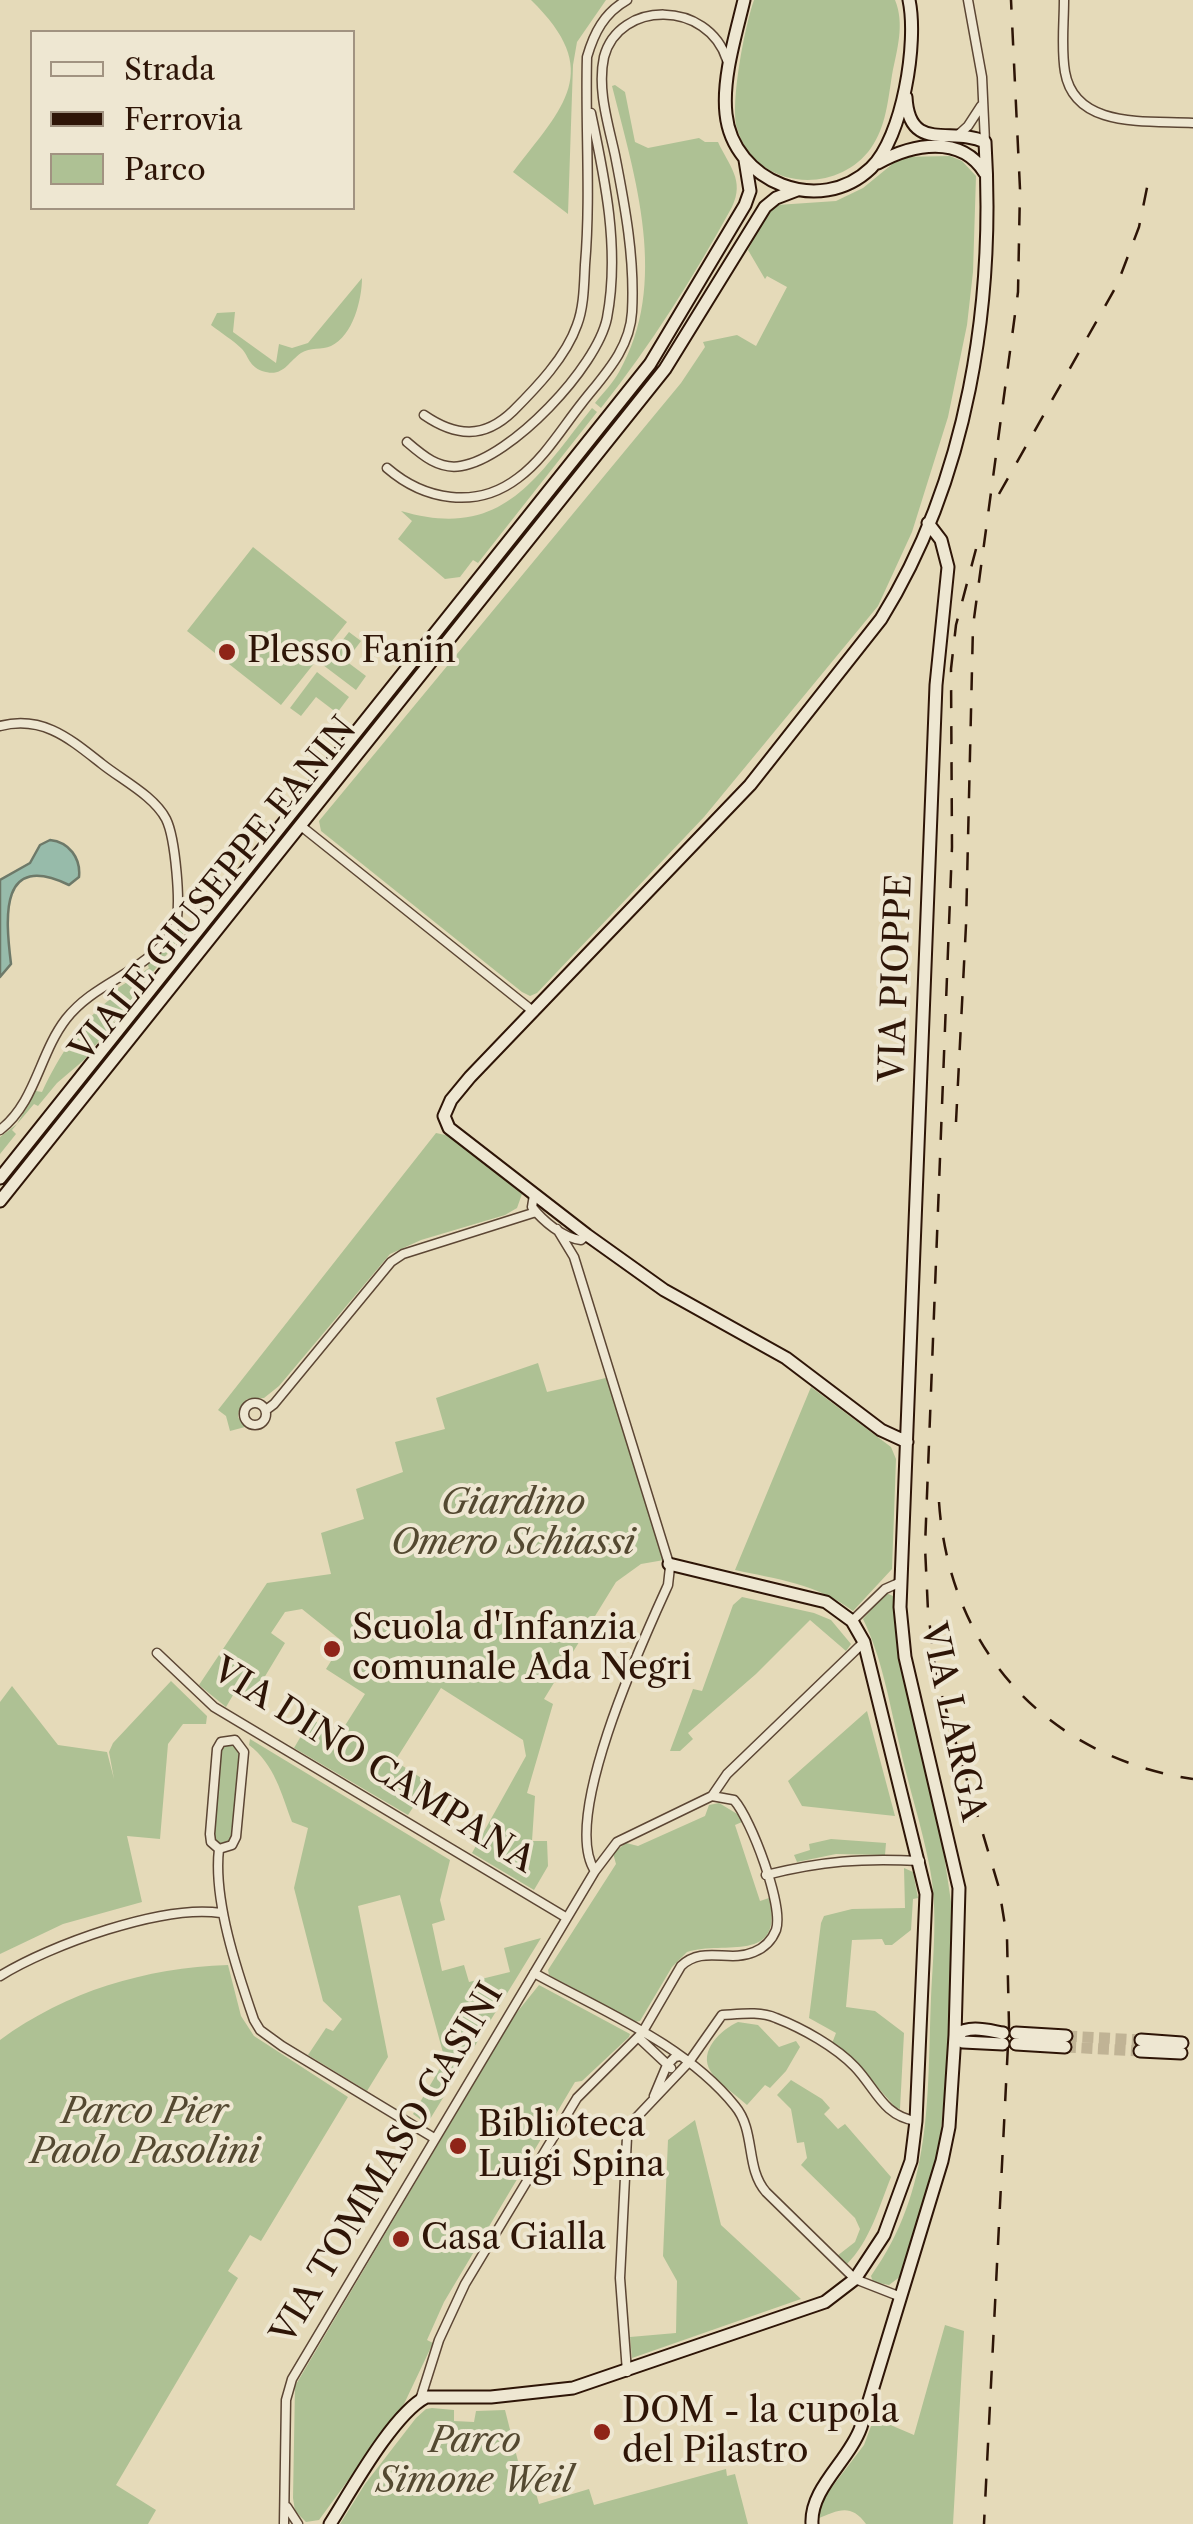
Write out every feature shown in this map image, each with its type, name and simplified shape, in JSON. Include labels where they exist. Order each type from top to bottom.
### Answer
[{"type":"street","points":[[424,415],[442,428],[461,433],[489,429],[526,398],[573,336],[581,311],[590,205],[587,57],[604,18],[627,0]]},
{"type":"street","points":[[744,0],[730,70],[727,124],[745,160],[764,177],[797,190],[834,188],[905,150],[964,150],[985,142]]},
{"type":"street","points":[[874,165],[894,130],[913,34],[909,0]]},
{"type":"street","points":[[907,1442],[882,1430],[786,1358],[664,1290],[534,1195],[445,1122],[444,1112],[451,1100],[750,785],[881,619],[914,560],[955,442],[975,361],[987,256],[982,77],[968,0]]},
{"type":"street","points":[[1064,0],[1064,68],[1079,102],[1092,112],[1124,119],[1193,122]]},
{"type":"street","points":[[387,468],[404,483],[428,494],[466,497],[504,487],[540,456],[619,356],[632,318],[633,282],[626,212],[602,77],[606,50],[621,26],[654,8],[687,12],[713,30],[730,70]]},
{"type":"street","points":[[906,72],[906,106],[915,125],[940,138],[958,135],[985,142]]},
{"type":"street","points":[[406,442],[442,466],[460,466],[498,451],[517,440],[543,415],[601,338],[610,294],[610,203],[586,89]]},
{"type":"street","points":[[958,135],[977,115],[983,102]]},
{"type":"street","points":[[964,150],[987,176]]},
{"type":"street","name":"VIALE GIUSEPPE FANIN","points":[[0,1178],[666,340],[745,205],[750,178],[745,160]]},
{"type":"street","name":"VIALE GIUSEPPE FANIN","points":[[0,1201],[665,369],[756,218],[776,198],[797,190]]},
{"type":"street","name":"VIA PIOPPE","points":[[907,1442],[936,685],[948,567],[942,540],[928,523]]},
{"type":"street","points":[[457,605],[469,614]]},
{"type":"street","points":[[0,726],[24,722],[54,729],[156,806],[169,828],[178,906],[174,927],[156,952],[95,990],[69,1016],[50,1045],[22,1106],[0,1130]]},
{"type":"street","points":[[300,826],[534,1012]]},
{"type":"street","points":[[534,1195],[532,1207],[557,1229],[571,1239],[581,1240],[587,1235]]},
{"type":"street","points":[[266,1410],[391,1262],[403,1254],[536,1212]]},
{"type":"street","points":[[557,1229],[574,1257],[670,1564],[668,1585],[623,1688],[594,1783],[589,1804],[587,1860],[594,1871]]},
{"type":"street","name":"VIA LARGA","points":[[812,2524],[816,2498],[857,2439],[947,2144],[959,1888],[905,1657],[901,1582],[907,1442]]},
{"type":"street","points":[[420,2400],[433,2395],[491,2397],[573,2388],[825,2302],[855,2279],[877,2248],[911,2160],[926,1909],[920,1862],[864,1642],[852,1621],[834,1606],[670,1564]]},
{"type":"street","points":[[852,1621],[885,1589],[901,1582]]},
{"type":"street","points":[[330,2524],[363,2471],[420,2400],[439,2340],[466,2284],[587,2086],[640,2035],[681,1966],[690,1958],[700,1954],[752,1953],[770,1940],[778,1918],[742,1809],[734,1800],[712,1796],[727,1774],[864,1642]]},
{"type":"street","name":"VIA DINO CAMPANA","points":[[157,1653],[214,1707],[567,1918]]},
{"type":"street","points":[[235,1740],[244,1752],[236,1837],[232,1845],[219,1850],[211,1842],[210,1834],[217,1749],[221,1742],[235,1740]]},
{"type":"street","name":"VIA TOMMASO CASINI","points":[[284,2524],[288,2389],[434,2138],[610,1850],[623,1838],[712,1796]]},
{"type":"street","points":[[219,1850],[221,1913],[260,2030],[434,2138]]},
{"type":"street","points":[[766,1875],[822,1862],[874,1858],[920,1862]]},
{"type":"street","points":[[0,1976],[61,1945],[126,1924],[221,1913]]},
{"type":"street","points":[[534,1973],[690,2062],[738,2108],[746,2127],[756,2180],[855,2279],[900,2299]]},
{"type":"street","points":[[626,2372],[620,2278],[627,2136],[634,2120],[690,2062],[722,2015],[774,2016],[855,2066],[889,2110],[900,2118],[916,2121]]},
{"type":"street","points":[[640,2035],[678,2075]]},
{"type":"street","points":[[955,2036],[964,2042],[1010,2038],[1066,2042]]},
{"type":"street","points":[[1140,2046],[1182,2048]]},
{"type":"street","points":[[648,2107],[668,2065],[680,2056]]},
{"type":"street","name":"VIA TOMMASO CASINI","points":[[286,2502],[298,2524]]},
{"type":"green space","points":[[531,0],[606,0],[577,42],[568,214],[513,172],[560,107],[571,68],[566,48],[553,25]]},
{"type":"green space","points":[[754,0],[895,0],[899,37],[883,122],[871,148],[856,164],[838,174],[797,179],[778,174],[760,164],[746,148],[737,128],[735,101]]},
{"type":"green space","points":[[612,86],[625,92],[635,142],[648,148],[699,138],[718,142],[734,173],[737,189],[732,207],[687,285],[601,408],[595,403],[617,376],[634,338],[643,303],[645,267],[638,193]]},
{"type":"green space","points":[[950,156],[962,161],[976,176],[967,325],[948,417],[912,532],[878,606],[704,817],[537,993],[530,996],[522,992],[321,831],[319,821],[681,383],[705,347],[703,342],[737,335],[756,346],[787,287],[767,276],[765,279],[748,250],[765,216],[777,205],[836,201],[863,188],[901,157]]},
{"type":"green space","points":[[362,278],[358,306],[339,341],[301,353],[275,373],[254,367],[242,349],[211,325],[217,313],[235,312],[233,332],[276,363],[279,344],[292,348],[308,343]]},
{"type":"green space","points":[[592,408],[597,412],[478,563],[473,560],[460,577],[445,579],[398,539],[412,521],[401,511],[436,518],[466,517],[491,510],[514,497],[553,458]]},
{"type":"green space","points":[[253,547],[347,622],[281,705],[187,631]]},
{"type":"green space","points":[[349,632],[361,641],[346,661],[366,676],[356,690],[323,665]]},
{"type":"green space","points":[[317,672],[349,697],[337,713],[316,697],[301,716],[290,708]]},
{"type":"green space","points":[[180,923],[189,926],[84,1060],[38,1106],[34,1104],[12,1130],[16,1134],[0,1154],[0,1137],[17,1124],[36,1091],[42,1092],[81,1029],[113,997],[110,993],[149,968],[147,963],[167,946]]},
{"type":"green space","points":[[436,1133],[450,1136],[522,1194],[517,1208],[390,1254],[279,1386],[264,1398],[247,1399],[238,1417],[245,1427],[230,1431],[226,1416],[218,1410]]},
{"type":"green space","name":"Giardino Omero Schiassi","points":[[538,1363],[547,1392],[614,1376],[664,1560],[641,1564],[616,1582],[544,1699],[553,1704],[527,1793],[535,1796],[532,1841],[547,1841],[548,1866],[534,1890],[472,1853],[526,1756],[523,1740],[441,1688],[395,1761],[429,1783],[408,1815],[294,1748],[311,1719],[339,1735],[365,1694],[326,1669],[343,1642],[302,1609],[285,1612],[271,1633],[285,1643],[255,1693],[236,1690],[226,1707],[199,1685],[267,1583],[331,1574],[321,1533],[364,1519],[356,1489],[403,1472],[395,1442],[445,1429],[436,1398]]},
{"type":"green space","points":[[811,1387],[891,1447],[896,1459],[892,1569],[853,1611],[811,1589],[735,1570]]},
{"type":"green space","points":[[886,1593],[893,1596],[902,1674],[941,1835],[953,1915],[950,2024],[940,2144],[901,2276],[889,2285],[873,2282],[871,2276],[906,2210],[923,2142],[934,1917],[923,1837],[880,1664],[863,1619]]},
{"type":"green space","points":[[742,1597],[831,1620],[851,1644],[846,1651],[810,1620],[688,1733],[693,1739],[680,1751],[670,1751],[693,1689],[702,1691],[733,1605]]},
{"type":"green space","points":[[171,1681],[207,1716],[206,1724],[183,1724],[168,1744],[160,1839],[127,1836],[142,1902],[63,1924],[0,1954],[0,1702],[12,1686],[58,1745],[107,1752],[114,1779],[109,1752],[113,1743]]},
{"type":"green space","points":[[867,1711],[895,1816],[802,1806],[788,1781]]},
{"type":"green space","points":[[250,1739],[450,1860],[440,1900],[445,1920],[432,1924],[442,1971],[464,1965],[469,1982],[510,1972],[504,1948],[541,1938],[427,2124],[413,2114],[445,2060],[400,1895],[358,1906],[388,2057],[367,2091],[308,2055],[326,2028],[333,2031],[342,2019],[323,2001],[294,1888],[308,1828],[292,1822],[276,1780],[249,1745]]},
{"type":"green space","points":[[228,1743],[238,1746],[241,1754],[234,1837],[230,1843],[219,1845],[212,1834],[220,1750]]},
{"type":"green space","points":[[719,1803],[739,1815],[742,1822],[735,1825],[760,1901],[769,1898],[772,1919],[768,1933],[748,1946],[687,1952],[672,1967],[640,2021],[635,2022],[549,1975],[548,1970],[616,1864],[613,1853],[626,1843],[638,1846],[705,1816],[709,1805]]},
{"type":"green space","points":[[831,1839],[886,1843],[885,1855],[836,1854],[797,1862],[794,1855],[810,1850],[809,1844]]},
{"type":"green space","points":[[904,1868],[913,1872],[918,1898],[913,1899],[911,1930],[892,1945],[885,1945],[882,1939],[852,1940],[846,2007],[875,2011],[904,2033],[900,2109],[857,2064],[831,2046],[836,2033],[809,2018],[824,1916],[852,1909],[905,1908]]},
{"type":"green space","name":"Parco Pier Paolo Pasolini","points":[[228,1965],[241,2016],[254,2036],[348,2097],[261,2241],[250,2235],[228,2271],[238,2278],[116,2485],[156,2510],[148,2524],[0,2524],[0,2040],[52,2008],[108,1985],[167,1971]]},
{"type":"green space","points":[[539,1985],[630,2034],[629,2037],[582,2081],[575,2082],[444,2302],[427,2340],[433,2343],[404,2404],[319,2520],[306,2522],[295,2511],[293,2498],[295,2386],[514,2016]]},
{"type":"green space","points":[[738,2022],[758,2025],[779,2047],[796,2041],[800,2047],[786,2071],[770,2088],[765,2085],[747,2105],[718,2081],[707,2064],[713,2042]]},
{"type":"green space","points":[[791,2080],[822,2099],[830,2108],[824,2114],[838,2129],[845,2124],[891,2177],[868,2234],[847,2264],[837,2256],[855,2242],[860,2229],[855,2218],[801,2165],[807,2158],[804,2142],[797,2143],[791,2109],[777,2095]]},
{"type":"green space","points":[[695,2120],[721,2225],[801,2299],[632,2358],[630,2337],[676,2333],[677,2281],[663,2256],[668,2140]]},
{"type":"green space","points":[[945,2325],[964,2331],[953,2524],[866,2524],[855,2513],[844,2510],[817,2519],[819,2504],[864,2445],[874,2418],[914,2435]]},
{"type":"green space","name":"Parco Simone Weil","points":[[432,2408],[454,2410],[454,2421],[474,2422],[476,2411],[505,2410],[521,2473],[530,2472],[539,2504],[589,2489],[594,2505],[726,2469],[727,2476],[735,2474],[748,2524],[340,2524],[416,2418]]},
{"type":"shaded area","points":[[50,840],[72,852],[79,877],[69,885],[46,877],[30,877],[19,883],[9,909],[11,964],[0,977],[0,880],[30,863],[40,845]]},
{"type":"tunnel","points":[[1066,2036],[1141,2040]]},
{"type":"tunnel","points":[[1065,2047],[1140,2051]]},
{"type":"railway","points":[[956,1122],[966,925],[973,626],[1018,292],[1020,189],[1011,0]]},
{"type":"railway","points":[[999,494],[1117,285],[1139,227],[1149,178]]},
{"type":"railway","points":[[976,549],[956,625],[951,669],[952,847],[925,1547],[936,1676],[999,1888],[1007,1938],[1009,2025],[984,2524]]},
{"type":"railway","points":[[939,1502],[947,1555],[962,1604],[985,1648],[1015,1687],[1051,1720],[1093,1747],[1140,1767],[1193,1779]]},
{"type":"place","name":"Plesso Fanin","points":[[227,652]]},
{"type":"place","name":"Scuola d'Infanzia comunale Ada Negri","points":[[332,1649]]},
{"type":"place","name":"Biblioteca Luigi Spina","points":[[458,2146]]},
{"type":"place","name":"Casa Gialla","points":[[401,2239]]},
{"type":"place","name":"DOM - la cupola del Pilastro","points":[[602,2432]]}]
